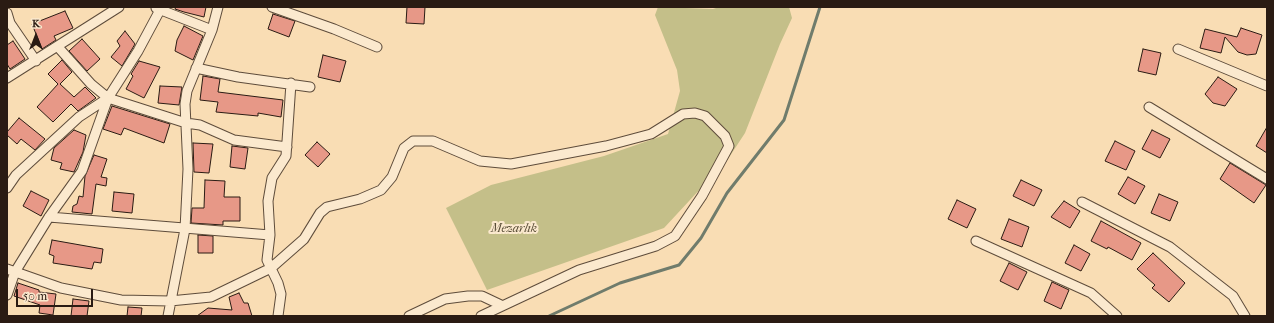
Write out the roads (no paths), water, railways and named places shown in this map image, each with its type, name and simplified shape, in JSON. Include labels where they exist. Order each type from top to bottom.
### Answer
[{"type":"street","points":[[7,78],[120,7]]},
{"type":"street","points":[[168,316],[185,229],[188,169],[185,104],[196,68],[212,30],[218,7]]},
{"type":"street","points":[[272,7],[334,28],[377,47]]},
{"type":"street","points":[[7,295],[11,270],[82,171],[108,98],[138,50],[158,8],[212,30]]},
{"type":"street","points":[[8,18],[36,61]]},
{"type":"street","points":[[58,47],[91,84],[108,98],[186,123],[200,125],[234,140],[287,147]]},
{"type":"street","points":[[1178,49],[1267,86]]},
{"type":"street","points":[[196,68],[238,78],[290,83],[310,87]]},
{"type":"street","points":[[278,316],[281,294],[278,283],[266,260],[270,235],[268,201],[272,178],[286,156],[290,83]]},
{"type":"street","points":[[7,188],[16,176],[79,117],[108,98]]},
{"type":"street","points":[[1149,107],[1267,179]]},
{"type":"street","points":[[11,270],[61,288],[121,300],[170,301],[211,297],[271,268],[304,239],[320,213],[326,207],[360,199],[381,190],[392,177],[404,148],[413,141],[433,142],[480,161],[510,164],[606,146],[651,134],[683,114],[695,113],[705,116],[726,136],[729,146],[702,196],[675,236],[656,246],[579,270],[481,316]]},
{"type":"street","points":[[1082,202],[1170,247],[1233,296],[1245,316]]},
{"type":"street","points":[[49,217],[270,235]]},
{"type":"street","points":[[976,241],[1091,293],[1117,316]]},
{"type":"street","points":[[409,316],[445,299],[468,296],[482,296],[501,306]]},
{"type":"waterway","points":[[549,316],[620,283],[679,265],[701,238],[727,193],[784,120],[820,7]]},
{"type":"park label","name":"Mezarlık","points":[[514,229]]}]
